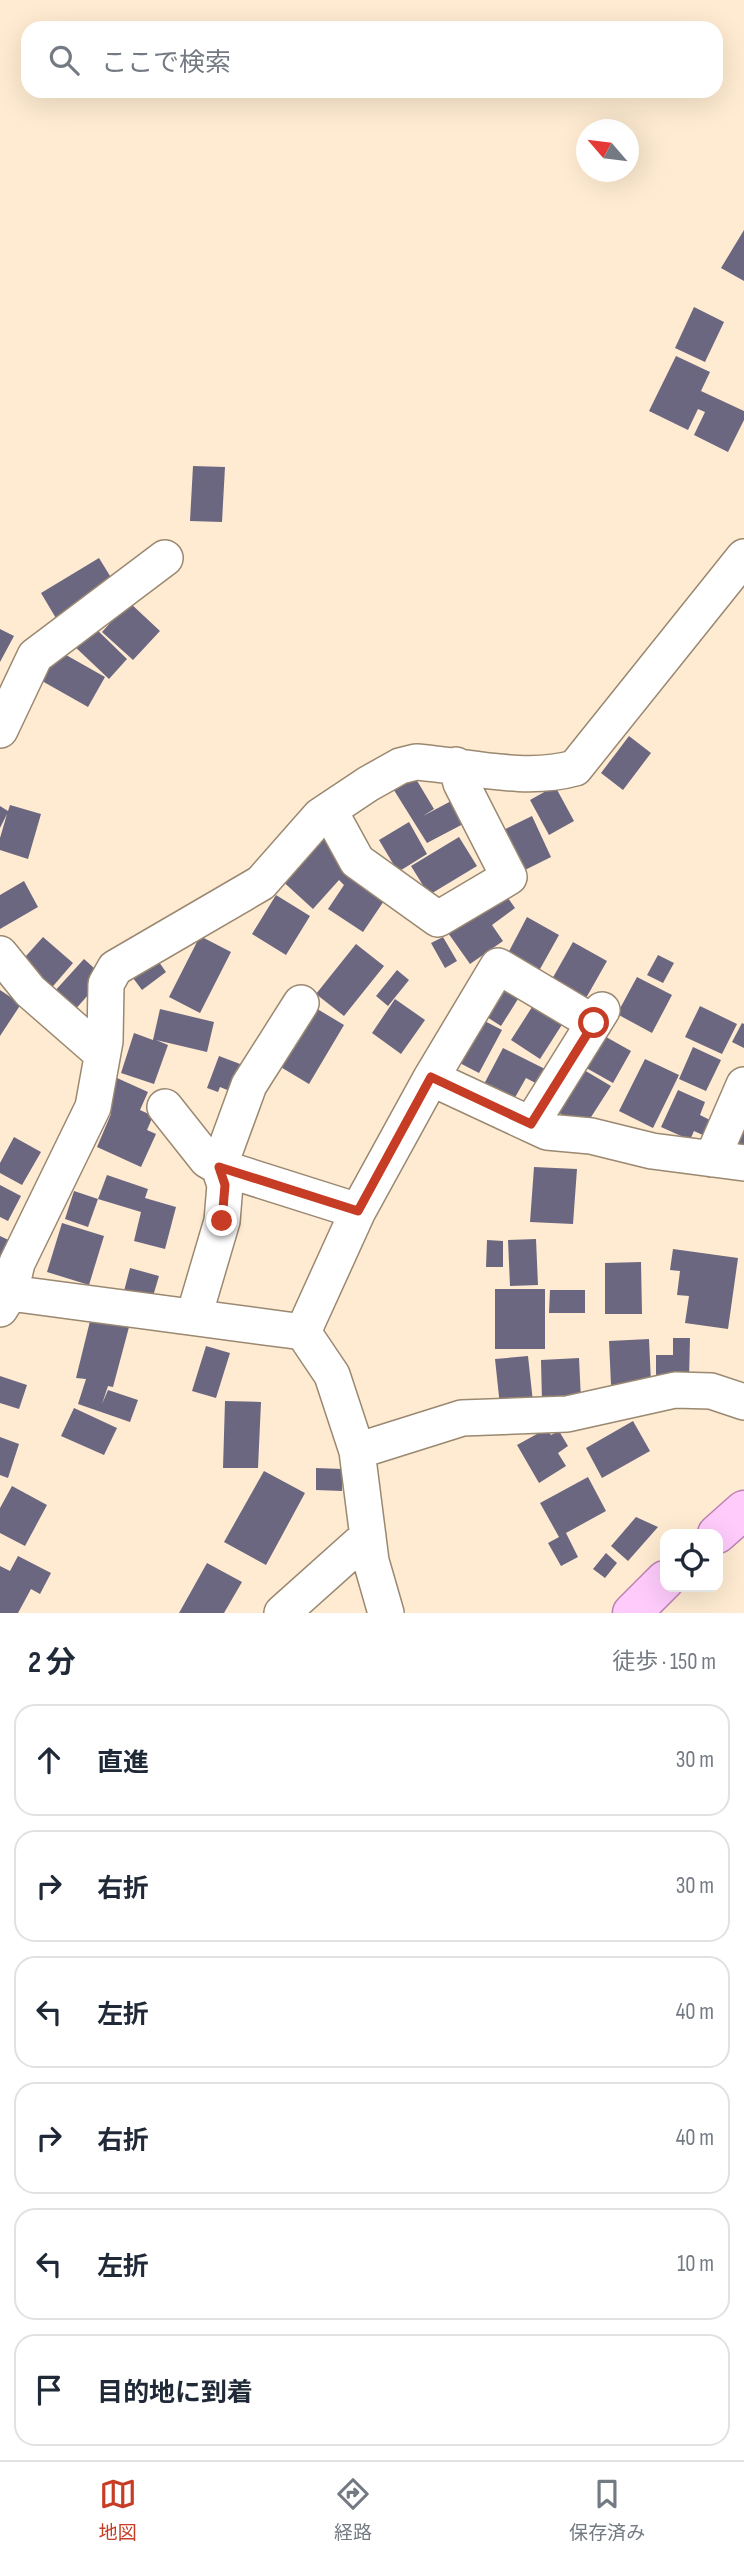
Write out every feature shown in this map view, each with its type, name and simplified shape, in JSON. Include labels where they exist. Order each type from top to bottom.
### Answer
[{"type":"main road","points":[[722,1529],[744,1510]]},
{"type":"main road","points":[[632,1613],[660,1585]]},
{"type":"street","points":[[386,1613],[371,1561],[357,1451],[332,1375],[303,1332],[194,1316],[3,1296],[93,1107],[105,1041],[106,984],[115,968],[261,883],[329,810],[400,766],[416,762],[524,774],[556,773],[575,768],[744,557]]},
{"type":"street","points":[[0,730],[35,656],[165,558]]},
{"type":"street","points":[[329,810],[357,861],[438,919],[509,877],[461,783],[456,765]]},
{"type":"street","points":[[0,954],[30,991],[101,1053]]},
{"type":"street","points":[[303,1332],[358,1211],[431,1077],[498,966],[598,1016],[531,1124]]},
{"type":"street","points":[[194,1316],[222,1221],[225,1185],[219,1167],[249,1085],[301,1003]]},
{"type":"street","points":[[431,1077],[547,1132],[591,1136],[652,1151],[728,1161],[744,1085]]},
{"type":"street","points":[[165,1107],[207,1160],[219,1167],[358,1211]]},
{"type":"street","points":[[357,1451],[462,1418],[567,1414],[675,1390],[711,1391],[744,1402]]},
{"type":"street","points":[[282,1613],[368,1536]]},
{"type":"building","points":[[744,230],[744,281],[721,268]]},
{"type":"building","points":[[694,307],[724,322],[705,362],[675,348]]},
{"type":"building","points":[[676,356],[710,372],[701,391],[744,411],[744,420],[728,452],[694,435],[705,412],[698,409],[688,430],[649,411]]},
{"type":"building","points":[[193,466],[225,467],[222,522],[190,521]]},
{"type":"building","points":[[99,558],[115,584],[57,620],[41,593]]},
{"type":"building","points":[[129,602],[160,631],[133,660],[102,632]]},
{"type":"building","points":[[91,624],[127,659],[109,679],[72,644]]},
{"type":"building","points":[[0,629],[14,636],[0,662]]},
{"type":"building","points":[[59,651],[105,677],[88,707],[42,681]]},
{"type":"building","points":[[629,736],[651,753],[623,790],[601,773]]},
{"type":"building","points":[[413,774],[434,809],[423,816],[453,800],[465,823],[427,843],[392,787]]},
{"type":"building","points":[[555,786],[574,821],[549,835],[530,800]]},
{"type":"building","points":[[10,805],[41,814],[28,859],[0,850],[0,838],[7,814],[0,828],[0,806],[8,811]]},
{"type":"building","points":[[532,816],[551,857],[515,875],[495,834]]},
{"type":"building","points":[[409,822],[427,854],[398,872],[379,840]]},
{"type":"building","points":[[326,823],[390,892],[363,932],[328,909],[344,885],[339,880],[313,909],[278,877]]},
{"type":"building","points":[[459,837],[477,866],[429,895],[411,866]]},
{"type":"building","points":[[24,881],[38,907],[0,929],[0,895]]},
{"type":"building","points":[[503,891],[515,908],[492,925],[503,941],[470,964],[446,930]]},
{"type":"building","points":[[276,895],[310,916],[286,955],[252,934]]},
{"type":"building","points":[[527,917],[559,935],[535,978],[504,961]]},
{"type":"building","points":[[200,936],[231,952],[200,1013],[169,997]]},
{"type":"building","points":[[43,937],[73,963],[48,992],[18,965]]},
{"type":"building","points":[[443,937],[457,961],[445,968],[431,943]]},
{"type":"building","points":[[573,942],[607,961],[581,1007],[547,988]]},
{"type":"building","points":[[356,944],[384,966],[344,1016],[316,994]]},
{"type":"building","points":[[154,955],[166,972],[142,990],[130,974]]},
{"type":"building","points":[[658,955],[674,963],[663,983],[647,975]]},
{"type":"building","points":[[84,959],[104,977],[73,1012],[53,993]]},
{"type":"building","points":[[397,970],[409,980],[388,1006],[376,996]]},
{"type":"building","points":[[637,977],[672,995],[652,1033],[617,1014]]},
{"type":"building","points":[[493,984],[518,999],[501,1026],[476,1010]]},
{"type":"building","points":[[0,990],[21,1004],[0,1036]]},
{"type":"building","points":[[395,999],[425,1020],[401,1054],[372,1033]]},
{"type":"building","points":[[309,1004],[344,1025],[309,1084],[274,1063]]},
{"type":"building","points":[[534,1004],[563,1023],[540,1059],[511,1040]]},
{"type":"building","points":[[700,1006],[737,1024],[722,1054],[685,1037]]},
{"type":"building","points":[[160,1009],[214,1022],[207,1052],[156,1040],[168,1045],[154,1084],[121,1073],[134,1033],[153,1040]]},
{"type":"building","points":[[473,1015],[502,1030],[479,1073],[450,1058]]},
{"type":"building","points":[[742,1023],[744,1024],[744,1048],[732,1042]]},
{"type":"building","points":[[599,1033],[631,1051],[613,1083],[581,1065]]},
{"type":"building","points":[[693,1047],[721,1060],[706,1091],[679,1079]]},
{"type":"building","points":[[503,1048],[551,1072],[543,1087],[526,1078],[513,1101],[483,1086]]},
{"type":"building","points":[[219,1056],[248,1067],[237,1094],[220,1087],[218,1092],[207,1088]]},
{"type":"building","points":[[645,1059],[679,1075],[653,1128],[619,1111]]},
{"type":"building","points":[[579,1067],[611,1086],[584,1128],[553,1109]]},
{"type":"building","points":[[117,1078],[148,1092],[140,1110],[153,1116],[147,1130],[156,1134],[141,1167],[97,1147],[111,1114],[103,1110]]},
{"type":"building","points":[[678,1090],[705,1102],[700,1115],[714,1122],[707,1137],[694,1131],[690,1140],[661,1127]]},
{"type":"building","points":[[744,1115],[744,1148],[732,1143]]},
{"type":"building","points":[[14,1137],[41,1152],[22,1185],[0,1173],[0,1163]]},
{"type":"building","points":[[534,1167],[577,1169],[573,1224],[530,1222]]},
{"type":"building","points":[[107,1175],[148,1189],[145,1198],[176,1207],[165,1249],[134,1241],[141,1212],[98,1199]]},
{"type":"building","points":[[0,1185],[21,1196],[8,1221],[0,1217]]},
{"type":"building","points":[[74,1191],[98,1199],[88,1227],[65,1219]]},
{"type":"building","points":[[62,1223],[104,1236],[89,1285],[47,1272]]},
{"type":"building","points":[[0,1236],[17,1244],[0,1281]]},
{"type":"building","points":[[536,1239],[538,1285],[510,1286],[508,1240]]},
{"type":"building","points":[[487,1240],[503,1241],[503,1267],[486,1267]]},
{"type":"building","points":[[673,1249],[738,1258],[728,1329],[685,1323],[689,1296],[677,1295],[680,1271],[670,1270]]},
{"type":"building","points":[[641,1262],[642,1314],[605,1314],[605,1263]]},
{"type":"building","points":[[130,1268],[159,1276],[151,1303],[123,1295]]},
{"type":"building","points":[[495,1289],[545,1289],[545,1349],[495,1349]]},
{"type":"building","points":[[550,1290],[585,1290],[585,1313],[549,1313]]},
{"type":"building","points":[[91,1317],[129,1327],[113,1387],[108,1386],[102,1404],[108,1390],[138,1400],[130,1422],[78,1404],[86,1379],[76,1378]]},
{"type":"building","points":[[673,1338],[690,1338],[689,1379],[656,1377],[656,1355],[673,1355]]},
{"type":"building","points":[[649,1339],[651,1383],[611,1385],[609,1341]]},
{"type":"building","points":[[206,1346],[230,1353],[216,1398],[192,1391]]},
{"type":"building","points":[[528,1356],[533,1402],[500,1406],[495,1359]]},
{"type":"building","points":[[579,1358],[581,1400],[542,1402],[541,1360]]},
{"type":"building","points":[[0,1376],[27,1385],[19,1409],[0,1403]]},
{"type":"building","points":[[225,1401],[261,1402],[258,1468],[223,1468]]},
{"type":"building","points":[[74,1408],[117,1428],[104,1455],[61,1436]]},
{"type":"building","points":[[633,1421],[650,1451],[602,1478],[586,1448]]},
{"type":"building","points":[[546,1429],[551,1435],[559,1431],[568,1446],[558,1453],[566,1466],[539,1483],[517,1445]]},
{"type":"building","points":[[0,1437],[19,1444],[8,1478],[0,1475]]},
{"type":"building","points":[[316,1468],[343,1469],[342,1491],[316,1490]]},
{"type":"building","points":[[264,1471],[305,1493],[266,1565],[224,1542]]},
{"type":"building","points":[[588,1477],[606,1511],[566,1533],[578,1557],[561,1566],[548,1543],[559,1537],[540,1503]]},
{"type":"building","points":[[12,1486],[47,1505],[25,1546],[0,1533],[0,1508]]},
{"type":"building","points":[[636,1517],[658,1527],[628,1561],[611,1546]]},
{"type":"building","points":[[606,1553],[617,1563],[605,1578],[593,1569]]},
{"type":"building","points":[[18,1556],[51,1573],[40,1594],[31,1589],[18,1613],[0,1613],[0,1566],[10,1571]]},
{"type":"building","points":[[207,1563],[242,1582],[224,1613],[179,1613]]},
{"type":"route","points":[[222,1221],[225,1185],[219,1167],[358,1211],[431,1077],[531,1124],[594,1023]]}]
